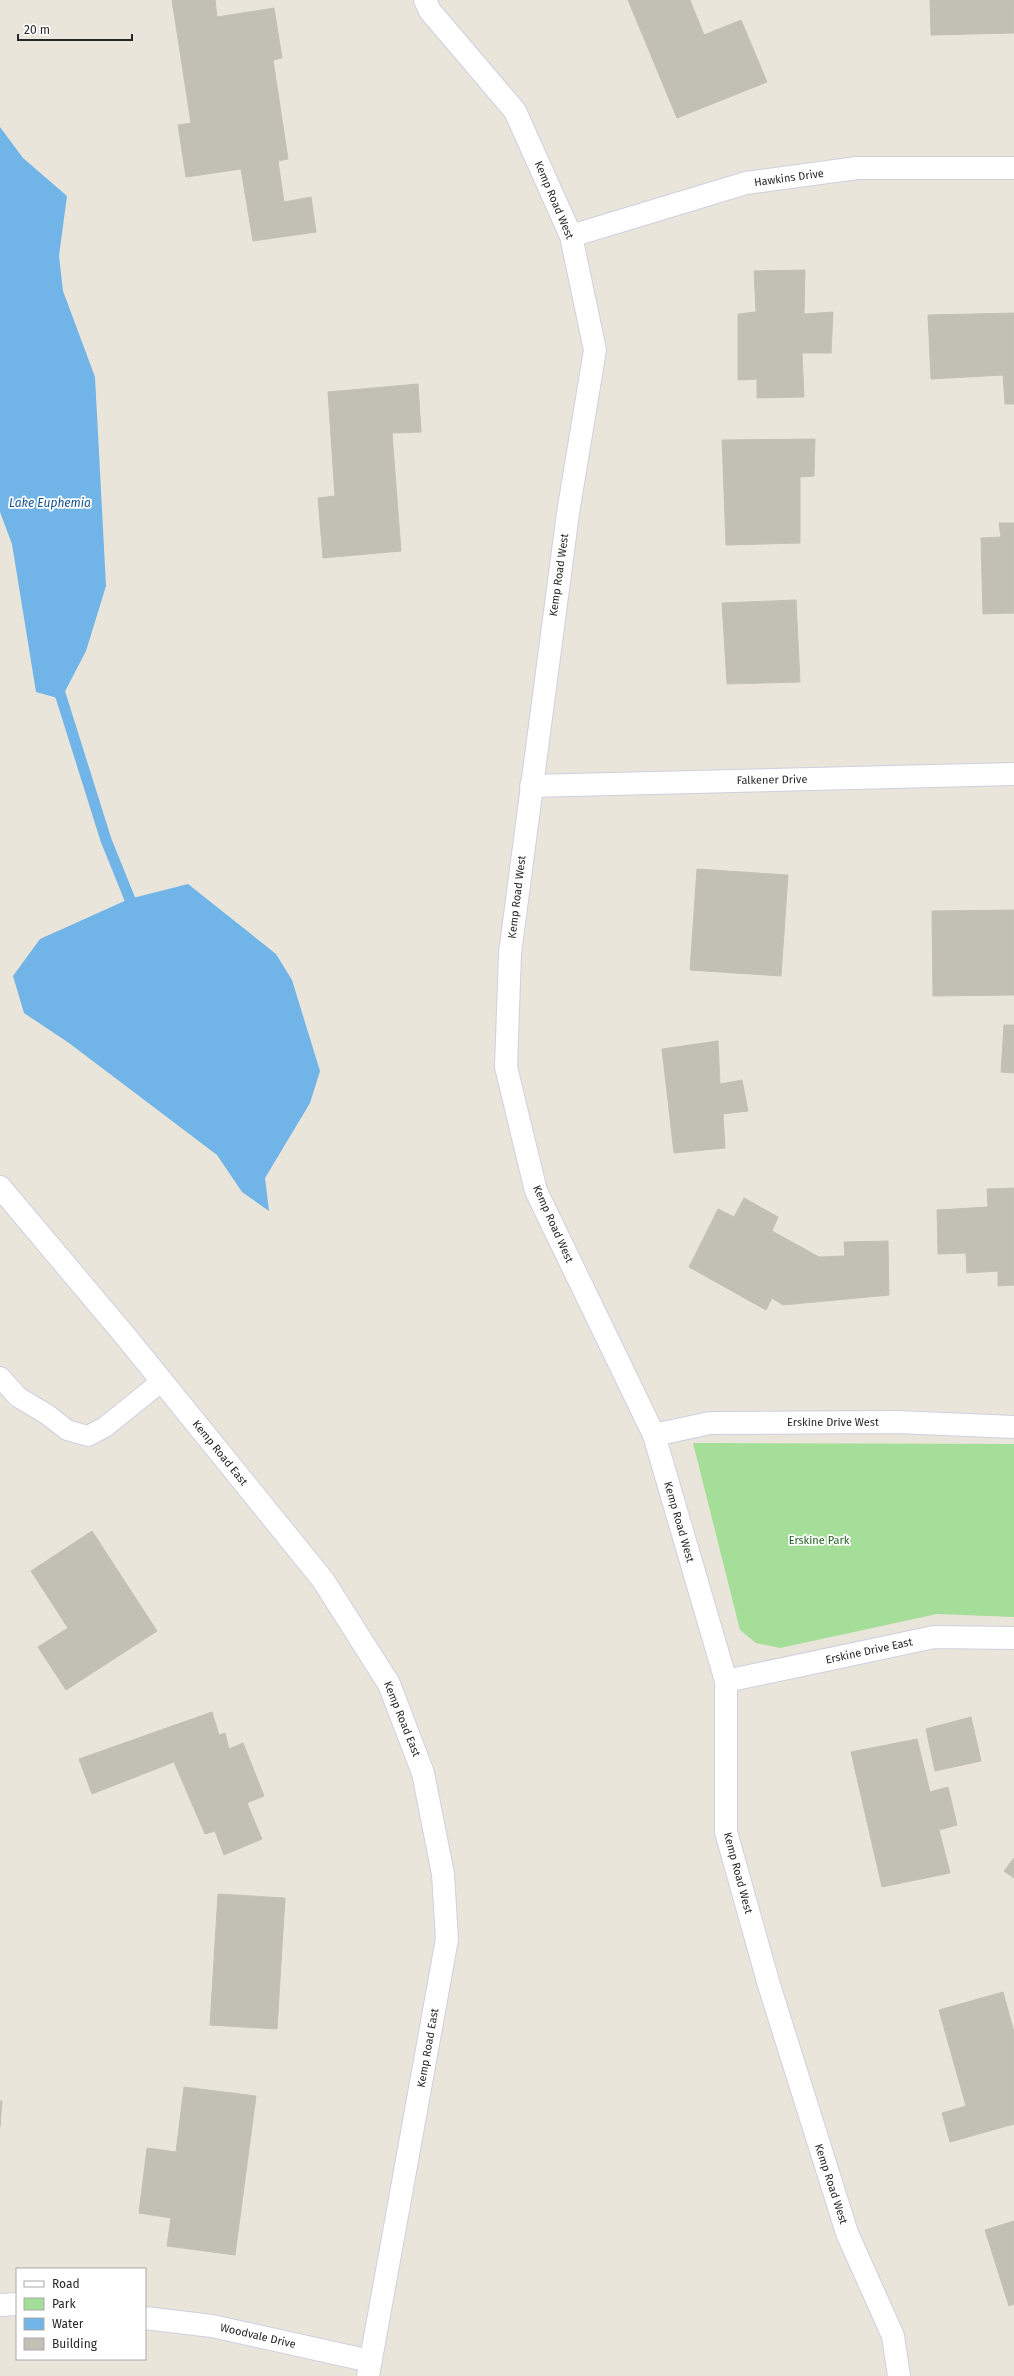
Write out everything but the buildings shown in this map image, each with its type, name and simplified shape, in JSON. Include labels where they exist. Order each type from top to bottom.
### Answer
[{"type":"street","name":"Kemp Road West","points":[[425,0],[430,11],[515,112],[571,236],[595,350],[568,513],[510,953],[506,1067],[536,1192],[654,1435],[726,1681],[726,1832],[769,1985],[847,2233],[893,2336],[899,2376]]},
{"type":"street","name":"Hawkins Drive","points":[[571,236],[746,183],[857,168],[1014,168]]},
{"type":"street","name":"Falkener Drive","points":[[531,786],[1014,774]]},
{"type":"street","name":"Kemp Road East","points":[[0,1187],[162,1381],[323,1580],[389,1684],[423,1773],[443,1874],[447,1939],[369,2368]]},
{"type":"street","name":"Erskine Drive West","points":[[654,1435],[710,1423],[898,1422],[1014,1427]]},
{"type":"street","name":"Erskine Drive East","points":[[726,1681],[934,1637],[1014,1638]]},
{"type":"street","points":[[0,2304],[16,2304]]},
{"type":"street","name":"Woodvale Drive","points":[[146,2318],[212,2326],[369,2368]]},
{"type":"lane","points":[[0,1377],[18,1397],[48,1415],[67,1430],[88,1436],[104,1427],[162,1381]]},
{"type":"green space","name":"Erskine Park","points":[[693,1443],[1014,1444],[1014,1617],[937,1614],[780,1648],[756,1643],[740,1630]]},
{"type":"water","name":"Lake Euphemia","points":[[0,127],[23,158],[67,196],[59,256],[63,291],[95,377],[106,586],[86,651],[61,699],[36,692],[12,544],[0,512]]},
{"type":"water","points":[[188,884],[276,954],[292,980],[320,1071],[310,1103],[265,1178],[269,1211],[242,1192],[217,1155],[69,1043],[24,1013],[13,976],[40,939],[129,899]]},
{"type":"waterway","points":[[57,684],[106,840],[135,912]]}]
